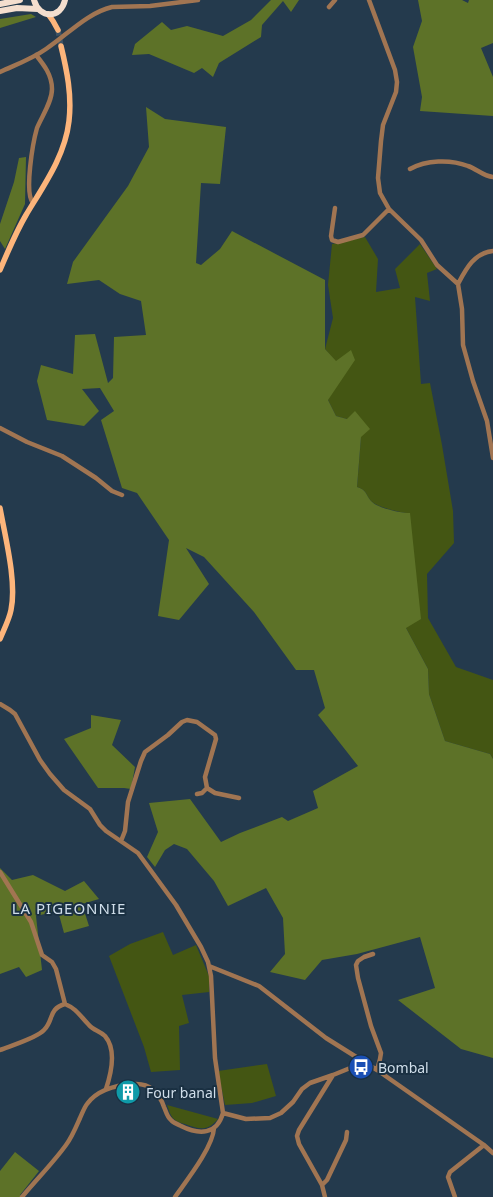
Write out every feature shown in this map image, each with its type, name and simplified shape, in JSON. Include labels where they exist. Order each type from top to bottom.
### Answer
[{"type":"highway","points":[[0,4],[20,0]]},
{"type":"highway","points":[[34,0],[38,10]]},
{"type":"highway","points":[[0,11],[17,8],[38,10],[48,14],[61,10],[67,1]]},
{"type":"main road","points":[[48,14],[58,30],[58,12]]},
{"type":"main road","points":[[0,270],[20,227],[59,157],[64,144],[69,123],[70,89],[61,46]]},
{"type":"main road","points":[[0,508],[13,595],[9,619],[0,639]]},
{"type":"street","points":[[0,72],[45,50],[94,14],[106,9],[198,0]]},
{"type":"street","points":[[329,7],[336,0]]},
{"type":"street","points":[[369,0],[396,75],[396,92],[384,125],[381,141],[378,178],[380,193],[389,209],[421,240],[437,265],[458,284],[462,309],[462,344],[487,421],[493,458]]},
{"type":"street","points":[[33,203],[30,197],[29,171],[37,129],[52,91],[49,72],[36,55]]},
{"type":"street","points":[[410,169],[431,162],[445,161],[469,166],[493,177]]},
{"type":"street","points":[[335,208],[331,236],[332,240],[338,242],[363,235],[389,209]]},
{"type":"street","points":[[458,284],[472,262],[479,255],[493,251]]},
{"type":"street","points":[[0,428],[27,442],[62,456],[112,491],[122,495]]},
{"type":"street","points":[[0,704],[15,714],[40,760],[64,790],[90,809],[106,831],[138,853],[194,934],[209,966],[215,1058],[223,1112],[221,1121],[214,1128],[199,1132],[171,1121],[162,1099],[157,1092],[147,1085],[136,1084],[106,1090],[94,1097],[86,1105],[67,1144],[22,1197]]},
{"type":"street","points":[[120,841],[126,831],[128,802],[145,752],[187,720],[197,722],[215,735],[216,739],[205,776],[208,788],[215,793],[239,798]]},
{"type":"street","points":[[197,794],[208,788]]},
{"type":"street","points":[[0,872],[31,922],[42,955],[52,962],[56,969],[65,1004]]},
{"type":"street","points":[[373,954],[364,956],[356,965],[371,1026],[381,1053],[377,1070]]},
{"type":"street","points":[[209,966],[259,986],[314,1030],[377,1070],[493,1153]]},
{"type":"street","points":[[0,1050],[44,1030],[53,1010],[65,1004],[74,1008],[90,1027],[104,1035],[109,1042],[112,1064],[106,1090]]},
{"type":"street","points":[[223,1112],[246,1119],[270,1118],[281,1113],[293,1102],[302,1089],[310,1083],[360,1064],[363,1061]]},
{"type":"street","points":[[325,1197],[322,1186],[299,1144],[298,1136],[299,1130],[333,1075]]},
{"type":"street","points":[[315,1081],[325,1086]]},
{"type":"street","points":[[175,1197],[209,1147],[214,1134],[214,1128]]},
{"type":"street","points":[[322,1186],[346,1140],[347,1132]]},
{"type":"street","points":[[455,1197],[448,1177],[450,1172],[484,1145]]},
{"type":"green space","points":[[271,0],[299,0],[291,12],[283,1],[262,25],[261,37],[219,63],[213,77],[202,68],[194,73],[149,54],[132,55],[135,44],[162,22],[171,30],[187,26],[223,36],[251,20]]},
{"type":"green space","points":[[418,0],[462,0],[468,3],[469,0],[493,0],[493,43],[481,48],[493,77],[493,116],[420,111],[422,97],[413,47],[422,21]]},
{"type":"green space","points":[[31,14],[36,17],[0,28],[0,19]]},
{"type":"green space","points":[[146,107],[165,119],[226,127],[220,184],[201,183],[196,263],[201,265],[220,249],[232,231],[325,280],[325,349],[336,361],[351,350],[355,360],[328,400],[336,416],[347,419],[355,411],[370,429],[361,437],[357,487],[364,491],[371,501],[378,506],[410,513],[421,619],[406,628],[428,669],[429,694],[445,741],[490,754],[493,759],[493,1058],[461,1049],[398,1000],[435,988],[420,937],[357,954],[322,960],[305,980],[270,972],[285,954],[283,918],[266,888],[228,906],[214,881],[187,849],[174,844],[165,850],[155,867],[147,857],[158,832],[149,803],[190,799],[221,842],[282,817],[288,821],[318,808],[313,791],[358,766],[318,715],[325,708],[314,670],[296,670],[254,612],[204,557],[186,548],[209,584],[179,620],[158,616],[169,540],[137,493],[122,488],[101,420],[114,411],[100,388],[82,389],[99,411],[84,426],[47,420],[37,381],[41,365],[73,374],[75,335],[95,334],[108,383],[113,378],[114,337],[146,335],[141,301],[120,294],[99,280],[67,284],[73,262],[128,186],[149,147]]},
{"type":"green space","points":[[26,157],[25,204],[5,249],[0,241],[0,224],[14,182],[19,158]]},
{"type":"green space","points":[[365,237],[378,259],[376,292],[400,288],[395,269],[420,244],[437,269],[427,273],[430,301],[415,297],[421,384],[430,383],[453,511],[454,543],[427,574],[428,618],[456,667],[493,680],[493,759],[490,754],[445,741],[429,694],[428,669],[406,628],[409,513],[395,511],[378,505],[371,501],[364,491],[357,487],[361,437],[347,419],[336,416],[328,400],[336,362],[325,349],[333,318],[328,285],[332,244]]},
{"type":"green space","points":[[91,715],[121,720],[112,745],[135,767],[131,789],[98,788],[64,739],[91,728]]},
{"type":"green space","points":[[0,868],[12,880],[33,875],[65,891],[84,881],[99,899],[82,904],[89,926],[64,933],[58,911],[36,916],[42,970],[26,977],[19,967],[0,974]]},
{"type":"green space","points":[[163,932],[173,955],[196,945],[209,976],[209,992],[182,995],[189,1023],[179,1026],[180,1070],[151,1072],[144,1047],[109,956],[130,944]]},
{"type":"green space","points":[[267,1064],[276,1096],[252,1103],[225,1105],[218,1071]]},
{"type":"green space","points":[[167,1105],[218,1119],[206,1128],[195,1127],[175,1120]]},
{"type":"green space","points":[[15,1152],[39,1171],[20,1195],[22,1197],[0,1197],[0,1171]]},
{"type":"tunnel","points":[[58,30],[61,46]]},
{"type":"place","name":"Bombal","points":[[361,1067]]},
{"type":"place","name":"Four banal","points":[[128,1092]]},
{"type":"district","name":"LA PIGEONNIE","points":[[69,908]]}]
